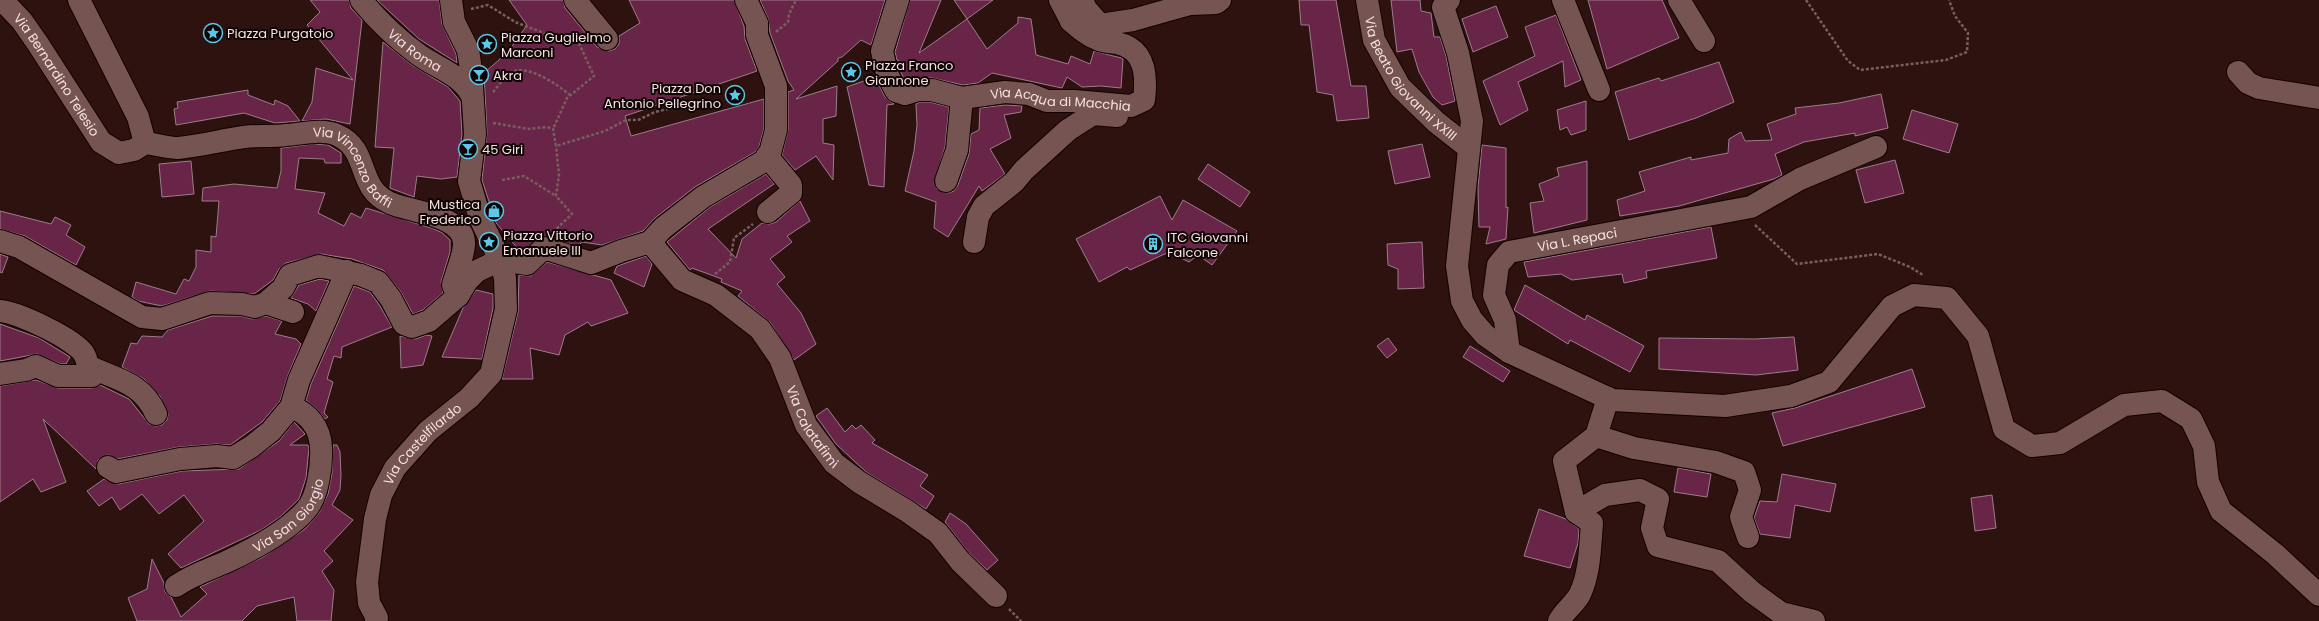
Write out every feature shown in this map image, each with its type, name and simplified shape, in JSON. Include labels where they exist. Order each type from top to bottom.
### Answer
[{"type":"street","name":"Via Bernardino Telesio","points":[[2,0],[22,22],[38,44],[101,142],[119,153],[140,147]]},
{"type":"street","points":[[78,0],[138,117],[140,147]]},
{"type":"street","name":"Via Roma","points":[[361,0],[375,18],[398,39],[420,56],[453,75],[474,110]]},
{"type":"street","points":[[575,0],[607,39]]},
{"type":"street","points":[[0,241],[19,247],[142,317],[162,319],[210,303],[242,304],[255,307],[266,303],[283,288],[290,275],[304,269],[319,266],[347,271],[378,282],[391,299],[404,324],[412,327],[429,321],[458,296],[466,281],[477,271],[503,269],[528,264],[544,248],[591,263],[621,251],[650,242],[663,228],[703,197],[764,161],[773,144],[776,130],[776,86],[757,31],[757,24],[746,0]]},
{"type":"street","name":"Via Acqua di Macchia","points":[[898,0],[882,51],[887,74],[896,91],[905,94],[918,90],[932,90],[962,98],[1004,92],[1029,94],[1047,101],[1074,101],[1131,106],[1144,100],[1146,86],[1143,64],[1134,50],[1118,43],[1099,40],[1084,32],[1071,21]]},
{"type":"street","points":[[1060,0],[1071,21],[1100,25],[1133,20],[1190,4],[1216,3],[1220,0]]},
{"type":"street","points":[[1082,0],[1086,9],[1100,25]]},
{"type":"street","name":"Via Beato Giovanni XXIII","points":[[1367,0],[1374,40],[1400,88],[1436,122],[1469,148]]},
{"type":"street","points":[[1449,0],[1443,7],[1458,52],[1472,121],[1457,266],[1462,301],[1472,320],[1485,335],[1509,352],[1612,400],[1725,406],[1791,396],[1829,382],[1892,306],[1914,295],[1947,298],[1978,336],[2004,429],[2032,446],[2060,443],[2124,405],[2162,400],[2191,419],[2204,446],[2208,482],[2221,511],[2275,554],[2319,595]]},
{"type":"street","points":[[1562,0],[1599,90]]},
{"type":"street","points":[[1679,0],[1704,42]]},
{"type":"street","points":[[452,7],[454,22],[468,50],[474,110],[469,181],[480,218],[503,269]]},
{"type":"street","points":[[2238,72],[2248,84],[2259,88],[2319,98]]},
{"type":"street","points":[[946,181],[957,150],[962,98]]},
{"type":"street","points":[[974,242],[978,217],[984,206],[1014,182],[1024,170],[1068,130],[1093,114],[1140,115]]},
{"type":"street","name":"Via Vincenzo Baffi","points":[[140,147],[177,148],[245,136],[284,136],[308,132],[336,134],[348,141],[357,153],[370,188],[377,196],[392,204],[424,212],[454,224],[461,232],[464,246],[453,286],[458,296]]},
{"type":"street","name":"Via L. Repaci","points":[[1509,352],[1505,320],[1494,295],[1498,265],[1509,252],[1751,207],[1800,179],[1876,147]]},
{"type":"street","points":[[767,156],[791,186],[791,193],[768,212]]},
{"type":"street","name":"Via Calatafimi","points":[[650,242],[682,280],[716,295],[760,329],[780,358],[806,425],[834,463],[858,482],[907,511],[938,534],[960,561],[996,596]]},
{"type":"street","name":"Via Castelfilardo","points":[[376,621],[377,618],[369,602],[367,582],[373,532],[381,495],[395,468],[428,431],[469,398],[491,374],[506,310],[503,269]]},
{"type":"street","points":[[108,467],[116,472],[180,459],[217,456],[233,458],[251,448],[271,431],[291,407],[299,380],[347,271]]},
{"type":"street","points":[[266,303],[293,312]]},
{"type":"street","points":[[0,311],[33,322],[67,339],[84,353],[88,366],[99,375]]},
{"type":"street","points":[[0,374],[26,370],[36,366],[58,376],[99,375],[127,381],[146,396],[156,414]]},
{"type":"street","points":[[1559,621],[1563,613],[1580,595],[1589,562],[1592,523],[1576,512],[1564,461],[1596,436],[1608,398]]},
{"type":"street","name":"Via San Giorgio","points":[[176,586],[192,575],[226,562],[257,546],[286,528],[306,510],[318,485],[322,456],[321,439],[319,430],[302,410],[291,407]]},
{"type":"street","points":[[1596,436],[1634,448],[1716,462],[1744,472],[1750,490],[1741,517],[1748,537]]},
{"type":"street","points":[[1576,512],[1605,495],[1640,490],[1658,499],[1652,528],[1658,546],[1718,561],[1752,592],[1781,613],[1814,621]]},
{"type":"path","points":[[757,31],[775,34],[788,22],[788,14],[796,0]]},
{"type":"path","points":[[1806,0],[1848,61],[1860,70],[1946,60],[1967,52],[1968,33],[1955,16],[1948,0]]},
{"type":"path","points":[[452,7],[488,5],[515,22],[557,38],[576,37],[594,76],[567,98],[553,129],[559,175],[556,196]]},
{"type":"path","points":[[553,129],[547,127],[529,129],[474,110],[511,72],[521,70],[555,83],[570,95]]},
{"type":"path","points":[[556,146],[605,131],[626,120],[638,120],[655,112],[676,107]]},
{"type":"path","points":[[502,180],[524,176],[556,196],[572,214],[555,229],[544,248]]},
{"type":"path","points":[[1751,207],[1755,226],[1797,264],[1878,254],[1910,266],[1934,283],[1947,298]]},
{"type":"path","points":[[698,288],[730,262],[734,238],[768,212]]},
{"type":"building","points":[[310,0],[349,0],[351,8],[362,20],[350,124],[326,119],[302,121],[312,102],[316,68],[353,80],[307,25],[320,12]]},
{"type":"building","points":[[377,0],[439,0],[442,24],[456,54],[457,63],[419,39]]},
{"type":"building","points":[[509,0],[563,0],[565,8],[597,47],[609,51],[615,49],[619,44],[619,36],[640,23],[629,0],[734,0],[744,26],[745,39],[757,71],[625,116],[631,136],[764,99],[764,128],[759,147],[755,152],[695,187],[655,218],[643,231],[602,245],[582,242],[578,246],[542,236],[523,251],[519,250],[496,223],[482,180],[487,133],[484,73],[508,52],[527,25]]},
{"type":"building","points":[[760,0],[885,0],[871,45],[861,40],[842,57],[838,58],[838,61],[796,99],[837,86],[836,116],[823,119],[823,143],[834,145],[833,180],[816,156],[795,170],[782,155],[788,130],[788,92],[794,90],[788,81],[770,33],[768,18]]},
{"type":"building","points":[[910,0],[941,0],[919,53],[967,19],[987,49],[1018,23],[1018,17],[1031,19],[1036,55],[1068,64],[1071,56],[1090,64],[1094,51],[1121,58],[1123,59],[1121,88],[1101,86],[1082,87],[1067,77],[1062,88],[992,73],[978,83],[963,85],[932,78],[918,78],[905,81],[898,66],[905,64],[897,60],[895,52]]},
{"type":"building","points":[[954,0],[993,0],[967,19]]},
{"type":"building","points":[[1299,0],[1336,0],[1351,86],[1366,86],[1369,118],[1337,121],[1333,95],[1317,92],[1309,25],[1301,25]]},
{"type":"building","points":[[1391,0],[1420,0],[1421,11],[1431,13],[1434,37],[1440,37],[1446,56],[1455,101],[1442,105],[1433,97],[1419,72],[1412,49],[1397,52]]},
{"type":"building","points":[[1588,0],[1662,0],[1679,38],[1607,69]]},
{"type":"building","points":[[1496,6],[1508,37],[1473,52],[1462,19]]},
{"type":"building","points":[[1556,15],[1581,80],[1565,87],[1563,61],[1518,82],[1528,110],[1500,125],[1483,81],[1535,56],[1525,27]]},
{"type":"building","points":[[383,42],[412,65],[448,87],[460,101],[462,134],[457,177],[441,179],[417,176],[414,197],[390,188],[394,148],[375,147]]},
{"type":"building","points":[[1719,62],[1734,102],[1696,118],[1629,140],[1615,92],[1659,78],[1661,81]]},
{"type":"building","points":[[875,77],[885,97],[894,104],[887,105],[884,187],[869,185],[847,87]]},
{"type":"building","points":[[248,90],[248,95],[274,105],[275,100],[288,106],[300,121],[275,123],[244,113],[176,125],[174,109],[178,108],[177,102]]},
{"type":"building","points":[[1881,94],[1888,128],[1855,136],[1855,133],[1804,142],[1775,154],[1782,175],[1774,179],[1679,206],[1620,216],[1617,200],[1645,191],[1639,172],[1691,157],[1691,160],[1728,153],[1729,139],[1741,132],[1745,141],[1772,140],[1767,124],[1796,114],[1795,108],[1839,103]]},
{"type":"building","points":[[1586,101],[1586,130],[1571,135],[1567,127],[1560,130],[1557,110]]},
{"type":"building","points":[[920,102],[930,102],[949,107],[945,147],[934,183],[937,189],[948,193],[954,191],[958,185],[969,154],[971,134],[979,130],[980,108],[1005,105],[1022,106],[1021,112],[1004,115],[1011,138],[990,149],[1005,174],[982,191],[979,186],[948,237],[934,228],[936,202],[905,191],[914,151],[917,125],[916,104]]},
{"type":"building","points":[[1912,110],[1958,124],[1949,153],[1903,139]]},
{"type":"building","points":[[313,144],[328,145],[341,153],[341,163],[325,163],[324,159],[299,158],[295,189],[325,193],[318,213],[344,226],[351,213],[361,218],[366,208],[431,228],[441,232],[450,240],[450,252],[441,282],[443,293],[423,310],[413,314],[401,292],[383,270],[352,259],[321,254],[286,263],[279,269],[273,280],[254,294],[210,291],[162,306],[138,301],[132,297],[136,282],[176,294],[184,279],[189,281],[196,267],[196,250],[211,252],[211,236],[216,237],[219,201],[202,201],[203,188],[234,184],[277,188],[281,171],[281,148]]},
{"type":"building","points":[[1422,144],[1430,177],[1395,184],[1388,151]]},
{"type":"building","points":[[1482,145],[1506,148],[1506,208],[1508,207],[1506,239],[1486,244],[1490,227],[1479,227],[1478,188]]},
{"type":"building","points":[[1895,160],[1904,193],[1865,203],[1856,170]]},
{"type":"building","points":[[191,161],[194,194],[162,197],[159,164]]},
{"type":"building","points":[[1587,161],[1587,220],[1534,233],[1530,203],[1544,201],[1539,184],[1559,176],[1557,168]]},
{"type":"building","points":[[1208,164],[1250,192],[1240,207],[1198,179]]},
{"type":"building","points":[[766,174],[774,184],[708,229],[736,258],[742,239],[762,223],[770,224],[776,222],[800,201],[810,221],[787,236],[792,242],[770,259],[785,277],[777,284],[801,313],[816,344],[794,360],[770,322],[738,296],[742,291],[721,282],[722,279],[692,268],[690,270],[667,242],[710,207]]},
{"type":"building","name":"ITC Giovanni Falcone","points":[[1160,196],[1172,220],[1183,200],[1237,231],[1212,265],[1198,255],[1189,262],[1169,252],[1130,270],[1127,267],[1099,282],[1076,239]]},
{"type":"building","points":[[0,211],[51,224],[55,217],[71,225],[66,235],[85,247],[76,265],[25,236],[0,229]]},
{"type":"building","points":[[1711,227],[1717,258],[1646,271],[1647,278],[1624,283],[1622,274],[1572,280],[1561,274],[1528,277],[1524,262]]},
{"type":"building","points":[[1422,242],[1424,288],[1398,289],[1398,269],[1388,265],[1387,244]]},
{"type":"building","points":[[0,254],[8,257],[2,273],[0,272]]},
{"type":"building","points":[[646,256],[652,264],[644,287],[614,273],[617,266]]},
{"type":"building","points":[[547,262],[611,280],[628,313],[591,326],[588,322],[565,335],[559,355],[530,348],[533,379],[502,379],[518,312],[519,275],[531,276]]},
{"type":"building","points":[[320,279],[329,281],[316,311],[308,304],[291,298],[299,285]]},
{"type":"building","points":[[1525,285],[1585,320],[1587,315],[1644,346],[1630,372],[1570,340],[1568,344],[1514,310]]},
{"type":"building","points":[[354,286],[370,292],[392,327],[342,347],[341,358],[334,356],[327,379],[333,382],[324,413],[328,417],[325,419],[317,409],[306,400],[311,384]]},
{"type":"building","points":[[476,290],[493,294],[493,308],[482,359],[442,357],[463,308]]},
{"type":"building","points":[[212,316],[240,316],[253,319],[266,316],[282,321],[275,334],[296,339],[301,344],[288,375],[280,401],[262,422],[230,445],[216,444],[179,447],[118,459],[108,455],[98,460],[96,469],[43,419],[66,482],[41,492],[33,479],[0,502],[0,386],[36,380],[58,388],[92,388],[100,385],[129,399],[149,424],[155,426],[162,425],[167,420],[168,414],[160,396],[144,379],[122,367],[131,343],[137,344],[142,336],[162,337],[168,330]]},
{"type":"building","points":[[0,324],[39,338],[70,357],[66,364],[61,364],[37,354],[0,361]]},
{"type":"building","points":[[426,335],[432,336],[423,365],[401,368],[400,336],[416,339]]},
{"type":"building","points":[[1794,337],[1798,370],[1756,375],[1659,369],[1659,338],[1754,339]]},
{"type":"building","points":[[1388,338],[1397,350],[1387,358],[1377,346]]},
{"type":"building","points":[[1470,346],[1510,371],[1503,382],[1463,357]]},
{"type":"building","points":[[1912,369],[1925,407],[1783,446],[1772,413],[1795,408]]},
{"type":"building","points":[[827,408],[845,432],[852,425],[856,429],[861,425],[875,440],[872,443],[928,475],[920,486],[934,496],[926,509],[866,472],[836,444],[816,416]]},
{"type":"building","points":[[294,422],[305,434],[290,445],[308,445],[309,448],[306,478],[299,499],[280,517],[261,530],[181,568],[168,554],[204,521],[184,495],[159,514],[142,494],[120,510],[112,497],[99,506],[87,491],[104,479],[118,484],[182,471],[239,469],[279,441]]},
{"type":"building","points":[[333,445],[337,445],[340,452],[341,475],[340,490],[332,505],[353,520],[324,551],[333,561],[322,571],[334,590],[331,621],[297,621],[294,597],[257,606],[242,621],[137,621],[128,598],[147,589],[152,559],[164,583],[165,592],[171,597],[181,617],[207,594],[200,587],[263,557],[305,529],[319,513],[328,494],[332,473]]},
{"type":"building","points":[[1678,468],[1711,474],[1707,497],[1674,492]]},
{"type":"building","points":[[1782,474],[1836,484],[1830,512],[1795,505],[1790,538],[1760,534],[1754,518],[1760,501],[1777,502]]},
{"type":"building","points":[[1992,495],[1996,528],[1975,531],[1971,498]]},
{"type":"building","points":[[1539,509],[1566,519],[1579,529],[1578,543],[1570,568],[1524,556]]},
{"type":"building","points":[[950,513],[966,524],[998,560],[987,570],[969,553],[945,522]]},
{"type":"place","name":"Piazza Purgatoio","points":[[213,33]]},
{"type":"place","name":"Piazza Guglielmo Marconi","points":[[487,44]]},
{"type":"place","name":"Piazza Franco Giannone","points":[[851,72]]},
{"type":"place","name":"Akra","points":[[479,75]]},
{"type":"place","name":"Piazza Don Antonio Pellegrino","points":[[735,95]]},
{"type":"place","name":"45 Giri","points":[[468,149]]},
{"type":"place","name":"Mustica Frederico","points":[[494,211]]},
{"type":"place","name":"Piazza Vittorio Emanuele III","points":[[489,242]]},
{"type":"place","name":"ITC Giovanni Falcone","points":[[1153,244]]}]
